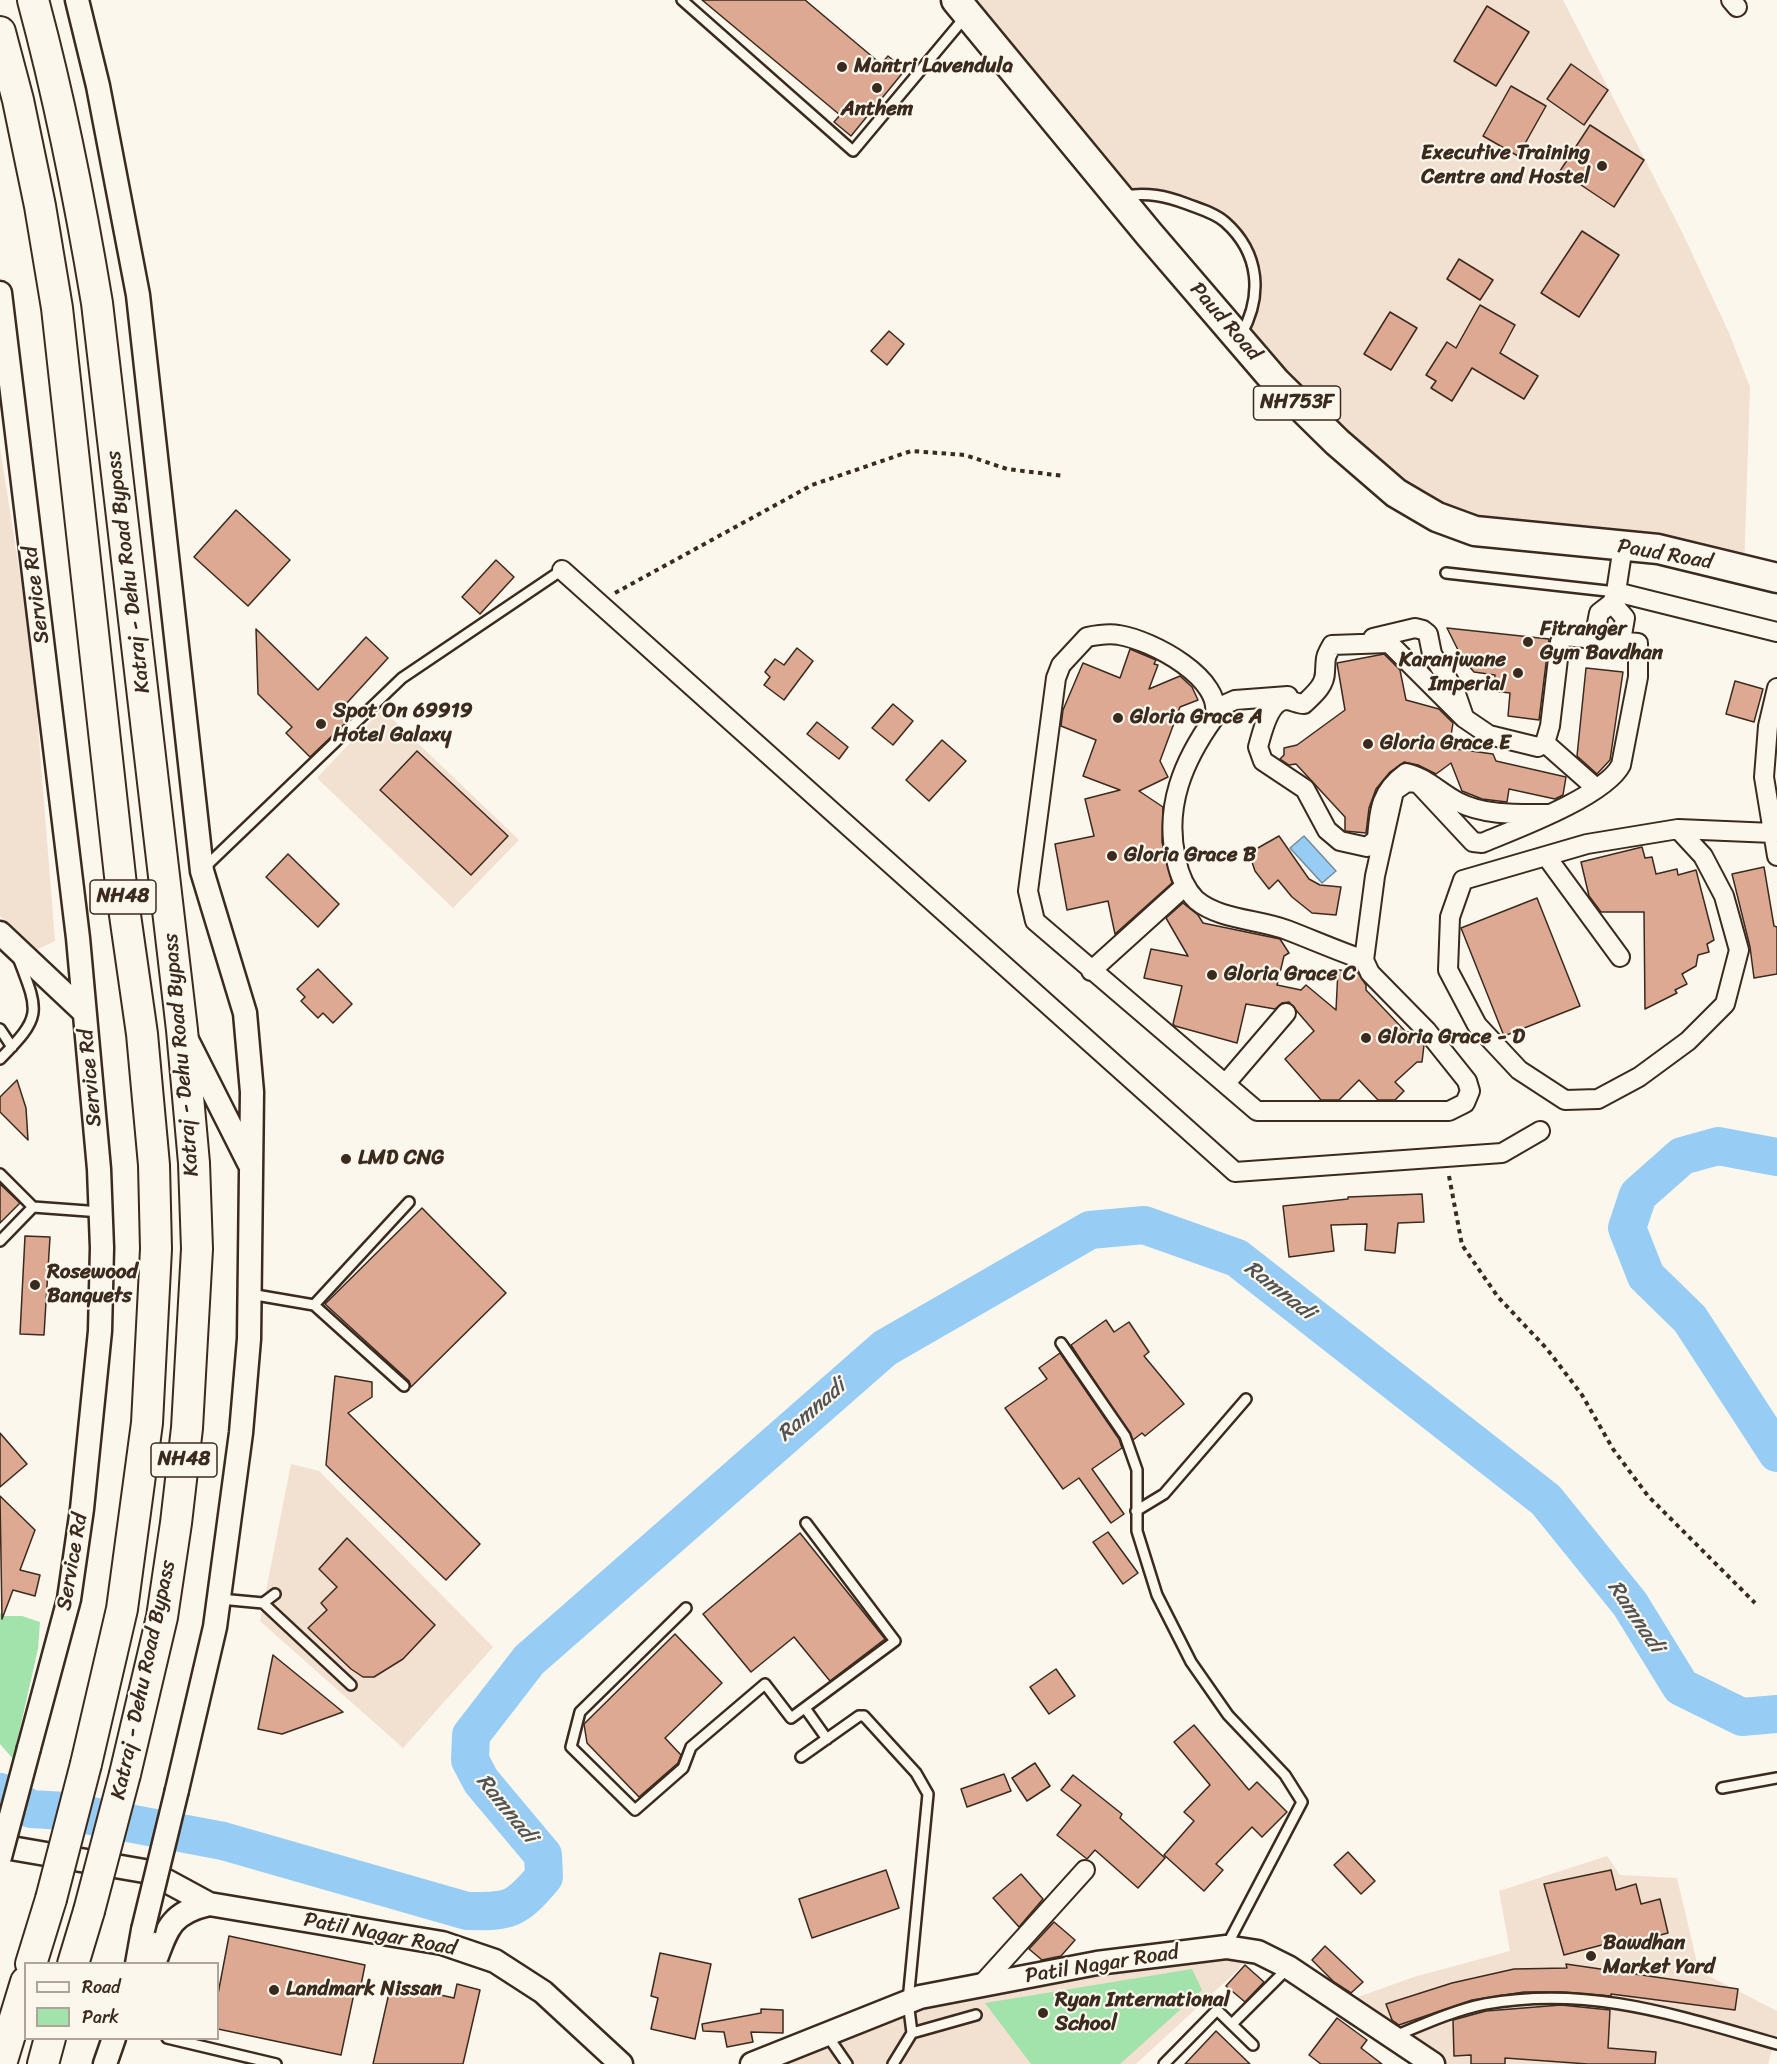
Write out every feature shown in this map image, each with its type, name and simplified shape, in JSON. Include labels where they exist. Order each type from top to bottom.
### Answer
[{"type":"highway","name":"Katraj - Dehu Road Bypass","points":[[33,0],[57,91],[80,199],[97,303],[182,1030],[194,1163],[197,1249],[189,1405],[162,1617],[125,1774],[74,1962]]},
{"type":"highway","name":"Katraj - Dehu Road Bypass","points":[[0,33],[36,185],[57,308],[122,894],[142,1034],[154,1165],[156,1248],[147,1423],[122,1609],[86,1764],[51,1899],[32,1962]]},
{"type":"highway","points":[[0,2064],[24,1988]]},
{"type":"highway","points":[[43,2064],[50,2040]]},
{"type":"main road","name":"Paud Road","points":[[961,7],[1276,382],[1336,442],[1396,493],[1437,518],[1475,531],[1658,549],[1777,578]]},
{"type":"street","points":[[77,0],[101,98],[138,295],[202,871],[245,1013],[252,1092],[250,1294],[241,1433],[220,1599],[137,1962]]},
{"type":"street","name":"Service Rd","points":[[0,294],[84,1012],[101,1212],[100,1331],[82,1509],[69,1599],[0,1857]]},
{"type":"street","points":[[1594,639],[1599,613],[1614,597],[1623,546]]},
{"type":"street","points":[[562,570],[1235,1172],[1502,1153],[1540,1131]]},
{"type":"street","points":[[1614,597],[1777,632]]},
{"type":"street","points":[[1614,597],[1625,618],[1621,641]]},
{"type":"street","points":[[1364,960],[1287,930],[1209,909],[1196,900],[1185,886],[1174,853],[1171,831],[1172,806],[1177,786],[1217,708],[1235,699],[1301,698],[1317,683],[1320,657],[1330,642],[1394,634],[1414,628],[1428,634],[1432,654],[1455,692],[1464,718]]},
{"type":"street","points":[[1217,708],[1214,697],[1204,682],[1184,665],[1148,644],[1118,634],[1087,637],[1061,665],[1056,678],[1028,891],[1035,921],[1257,1111],[1268,1113],[1449,1111],[1465,1103],[1470,1091],[1467,1081],[1427,1031],[1370,973],[1364,960],[1375,876],[1394,791],[1407,782],[1418,783],[1473,842],[1482,843],[1550,814],[1615,776],[1621,765],[1634,697],[1638,643],[1564,636],[1560,642],[1550,726],[1545,743],[1538,747],[1489,735],[1464,718],[1389,643],[1332,645],[1324,658],[1326,674],[1319,689],[1304,704],[1287,700],[1279,702],[1269,715],[1258,747],[1263,761],[1305,789],[1327,830],[1340,841],[1367,847],[1377,839],[1382,802],[1391,784],[1406,773],[1419,776],[1437,791],[1461,804],[1495,813],[1550,814]]},
{"type":"street","points":[[1777,688],[1768,726],[1764,777],[1777,856]]},
{"type":"street","points":[[1545,743],[1596,788]]},
{"type":"street","points":[[1678,828],[1703,856],[1724,896],[1739,950],[1725,1004],[1688,1041],[1639,1077],[1598,1099],[1565,1100],[1519,1070],[1477,1025],[1448,970],[1450,917],[1463,880],[1587,844],[1678,828],[1773,833]]},
{"type":"street","points":[[1546,856],[1620,957]]},
{"type":"street","points":[[1091,970],[1185,886]]},
{"type":"street","points":[[7,940],[84,1012]]},
{"type":"street","points":[[1226,1083],[1286,1013]]},
{"type":"street","points":[[182,1030],[251,1167]]},
{"type":"street","points":[[0,1845],[150,1872],[209,1904]]},
{"type":"street","points":[[982,1984],[1085,1870]]},
{"type":"street","points":[[155,1962],[166,1931],[176,1919],[187,1909],[209,1904]]},
{"type":"street","name":"Patil Nagar Road","points":[[209,1904],[442,1943],[495,1961],[543,1992],[621,2064]]},
{"type":"street","name":"Patil Nagar Road","points":[[752,2064],[908,2001],[982,1984],[1097,1963],[1226,1947],[1257,1952],[1288,1967],[1433,2064]]},
{"type":"street","points":[[105,2064],[113,2040]]},
{"type":"lane","points":[[682,0],[853,151],[961,7]]},
{"type":"lane","points":[[1119,197],[1143,193],[1175,199],[1224,220],[1238,236],[1251,260],[1257,287],[1250,320],[1239,339]]},
{"type":"lane","points":[[202,871],[402,678],[562,570]]},
{"type":"lane","points":[[1446,573],[1614,597]]},
{"type":"lane","points":[[0,1059],[28,1029],[34,1015],[33,996],[7,940]]},
{"type":"lane","points":[[0,1029],[12,1047]]},
{"type":"lane","points":[[0,1174],[33,1207],[101,1212]]},
{"type":"lane","points":[[314,1305],[410,1202]]},
{"type":"lane","points":[[0,1241],[33,1207]]},
{"type":"lane","points":[[250,1294],[314,1305],[404,1386]]},
{"type":"lane","points":[[1061,1343],[1125,1436],[1137,1470],[1137,1531],[1157,1594],[1191,1662],[1228,1714],[1285,1774],[1302,1802],[1250,1897],[1226,1947]]},
{"type":"lane","points":[[1136,1510],[1164,1494],[1246,1399]]},
{"type":"lane","points":[[686,1608],[580,1712],[571,1747],[634,1810],[682,1768],[691,1747],[765,1684],[791,1718],[895,1641],[806,1523]]},
{"type":"lane","points":[[263,1603],[275,1594]]},
{"type":"lane","points":[[220,1599],[263,1603],[351,1685]]},
{"type":"lane","points":[[805,1708],[827,1739]]},
{"type":"lane","points":[[801,1758],[859,1716],[867,1718],[916,1773],[928,1794],[908,2001],[912,2033],[893,2064]]},
{"type":"lane","points":[[1722,1788],[1777,1778]]},
{"type":"lane","points":[[1232,2024],[1288,1967]]},
{"type":"lane","points":[[1394,2037],[1446,2016],[1484,2004],[1533,1998],[1589,2000],[1631,2006],[1690,2018],[1777,2044]]},
{"type":"lane","points":[[1164,2064],[1217,2010],[1253,2045]]},
{"type":"lane","points":[[912,2033],[976,2015]]},
{"type":"lane","points":[[827,2035],[847,2064]]},
{"type":"lane","points":[[175,2040],[276,2064]]},
{"type":"path","points":[[598,602],[812,485],[910,451],[965,455],[1007,468],[1064,476]]},
{"type":"path","points":[[1448,1157],[1451,1196],[1462,1245],[1498,1297],[1547,1349],[1582,1395],[1613,1449],[1648,1496],[1755,1603]]},
{"type":"shaded area","points":[[976,0],[1563,0],[1682,232],[1729,333],[1750,387],[1744,570],[1437,517],[1240,339],[1257,287],[1251,259],[1224,221],[1124,186]]},
{"type":"shaded area","points":[[0,448],[32,651],[55,941],[36,950],[0,916]]},
{"type":"shaded area","points":[[382,709],[519,840],[453,908],[317,778]]},
{"type":"shaded area","points":[[291,1464],[319,1471],[493,1647],[403,1748],[260,1621]]},
{"type":"shaded area","name":"Bawdhan Market Yard","points":[[1607,1856],[1620,1875],[1677,1878],[1699,1971],[1777,2011],[1777,2032],[1768,2064],[1444,2064],[1356,2003],[1358,1997],[1414,1977],[1510,1951],[1499,1891]]},
{"type":"shaded area","name":"Ryan International School","points":[[1227,1951],[1245,1960],[1238,1970],[1136,2064],[762,2064],[918,2004]]},
{"type":"green space","points":[[0,1613],[4,1616],[22,1616],[40,1622],[38,1649],[13,1759],[0,1744]]},
{"type":"green space","points":[[1192,1969],[1202,1990],[1120,2064],[1031,2064],[985,2003]]},
{"type":"water","points":[[1304,836],[1336,871],[1322,883],[1290,848]]},
{"type":"building","name":"Mantri Lavendula","points":[[702,0],[805,0],[881,64],[888,56],[905,70],[851,136],[834,122],[840,115]]},
{"type":"building","name":"Executive Training Centre and Hostel","points":[[1487,6],[1529,32],[1496,86],[1454,61]]},
{"type":"building","name":"Executive Training Centre and Hostel","points":[[1571,64],[1608,90],[1584,125],[1547,99]]},
{"type":"building","name":"Executive Training Centre and Hostel","points":[[1511,86],[1546,106],[1518,156],[1483,136]]},
{"type":"building","name":"Executive Training Centre and Hostel","points":[[1590,125],[1644,160],[1614,207],[1560,171]]},
{"type":"building","points":[[1582,231],[1619,255],[1579,317],[1541,293]]},
{"type":"building","points":[[1459,259],[1493,280],[1480,300],[1447,279]]},
{"type":"building","points":[[1480,305],[1515,325],[1500,353],[1538,376],[1524,399],[1472,368],[1452,401],[1431,388],[1436,381],[1426,375],[1447,342],[1456,348]]},
{"type":"building","points":[[1390,312],[1417,328],[1391,370],[1364,354]]},
{"type":"building","points":[[889,331],[904,344],[887,365],[871,351]]},
{"type":"building","points":[[236,510],[290,560],[248,606],[194,557]]},
{"type":"building","points":[[496,560],[514,577],[480,614],[462,597]]},
{"type":"building","name":"Karanjwane Imperial","points":[[1447,628],[1549,639],[1539,720],[1508,716],[1510,693],[1494,691],[1495,675],[1474,672],[1462,658]]},
{"type":"building","points":[[256,629],[318,690],[366,637],[388,658],[345,705],[355,714],[310,757],[286,733],[292,727],[258,694]]},
{"type":"building","points":[[797,648],[813,661],[784,700],[764,685],[770,677],[765,672],[775,659],[784,665]]},
{"type":"building","points":[[1130,649],[1156,660],[1154,664],[1158,665],[1149,689],[1180,676],[1192,687],[1198,700],[1180,707],[1160,761],[1168,777],[1139,791],[1163,807],[1162,842],[1172,883],[1115,934],[1108,901],[1067,910],[1055,844],[1094,836],[1085,799],[1120,790],[1083,776],[1096,740],[1061,726],[1063,710],[1083,663],[1120,678]]},
{"type":"building","name":"Gloria Grace E","points":[[1384,654],[1400,670],[1406,700],[1439,709],[1453,723],[1449,748],[1493,754],[1496,761],[1566,777],[1563,795],[1555,799],[1509,789],[1507,802],[1482,799],[1462,791],[1451,763],[1436,774],[1418,765],[1404,762],[1390,772],[1376,789],[1369,808],[1366,833],[1345,831],[1345,817],[1296,764],[1289,765],[1280,759],[1284,755],[1284,748],[1297,745],[1345,710],[1337,663]]},
{"type":"building","points":[[1586,668],[1623,672],[1610,760],[1597,774],[1577,756]]},
{"type":"building","points":[[1735,681],[1763,689],[1754,722],[1726,714]]},
{"type":"building","points":[[893,704],[913,721],[893,745],[872,728]]},
{"type":"building","points":[[817,722],[848,747],[839,759],[807,734]]},
{"type":"building","points":[[942,740],[966,761],[929,801],[906,780]]},
{"type":"building","points":[[417,751],[508,836],[471,875],[380,790]]},
{"type":"building","points":[[1279,836],[1309,879],[1320,885],[1341,887],[1336,915],[1312,913],[1292,897],[1278,880],[1269,889],[1255,871],[1249,853]]},
{"type":"building","points":[[1642,847],[1645,858],[1652,857],[1656,874],[1677,869],[1678,875],[1696,870],[1714,940],[1707,944],[1709,952],[1698,955],[1696,966],[1682,974],[1687,984],[1675,990],[1677,993],[1645,1009],[1644,912],[1601,912],[1589,896],[1581,862]]},
{"type":"building","points":[[288,854],[339,904],[318,927],[266,877]]},
{"type":"building","points":[[1764,867],[1774,926],[1777,927],[1777,974],[1754,978],[1750,947],[1732,874]]},
{"type":"building","points":[[1537,898],[1580,1006],[1504,1036],[1461,928]]},
{"type":"building","points":[[1183,903],[1198,915],[1203,923],[1280,939],[1289,953],[1284,956],[1277,985],[1301,990],[1306,985],[1336,1010],[1338,970],[1357,971],[1366,985],[1366,990],[1406,1032],[1412,1032],[1424,1045],[1422,1062],[1417,1062],[1395,1082],[1404,1091],[1395,1100],[1378,1100],[1359,1080],[1339,1100],[1321,1100],[1285,1059],[1314,1031],[1289,1002],[1282,1003],[1275,1009],[1246,1004],[1237,1043],[1175,1026],[1173,1024],[1182,986],[1144,978],[1151,949],[1188,956],[1166,918]]},
{"type":"building","points":[[318,969],[352,1004],[333,1023],[323,1013],[318,1018],[301,1001],[305,997],[297,989]]},
{"type":"building","points":[[17,1080],[26,1108],[28,1140],[0,1112],[0,1097]]},
{"type":"building","points":[[0,1184],[20,1203],[0,1223]]},
{"type":"building","points":[[1422,1194],[1424,1222],[1398,1223],[1395,1253],[1365,1250],[1367,1224],[1331,1225],[1334,1251],[1289,1257],[1283,1206],[1348,1199],[1348,1197]]},
{"type":"building","points":[[422,1208],[506,1293],[411,1387],[409,1381],[325,1304]]},
{"type":"building","name":"Rosewood Banquets","points":[[25,1236],[50,1237],[44,1335],[20,1334]]},
{"type":"building","points":[[1106,1320],[1114,1332],[1129,1322],[1149,1352],[1144,1356],[1184,1404],[1145,1436],[1142,1433],[1133,1440],[1071,1345]]},
{"type":"building","points":[[1060,1353],[1119,1439],[1122,1448],[1092,1469],[1124,1514],[1111,1523],[1079,1478],[1063,1489],[1005,1408],[1047,1379],[1039,1368]]},
{"type":"building","points":[[335,1376],[372,1382],[372,1397],[348,1413],[480,1544],[446,1580],[326,1465]]},
{"type":"building","points":[[0,1433],[27,1464],[0,1487]]},
{"type":"building","points":[[0,1496],[35,1530],[20,1570],[40,1575],[35,1596],[13,1590],[2,1619]]},
{"type":"building","points":[[1108,1532],[1138,1573],[1123,1584],[1093,1542]]},
{"type":"building","points":[[800,1533],[885,1639],[830,1681],[794,1637],[751,1672],[703,1614]]},
{"type":"building","points":[[347,1538],[435,1625],[403,1659],[374,1677],[363,1677],[351,1669],[308,1628],[327,1610],[321,1603],[337,1587],[319,1569]]},
{"type":"building","points":[[675,1634],[722,1683],[665,1738],[681,1755],[678,1763],[639,1797],[587,1743],[584,1724]]},
{"type":"building","points":[[273,1655],[343,1712],[282,1734],[258,1729]]},
{"type":"building","points":[[1056,1669],[1075,1696],[1049,1714],[1030,1687]]},
{"type":"building","points":[[1194,1725],[1249,1790],[1257,1782],[1287,1812],[1262,1837],[1252,1827],[1216,1864],[1223,1870],[1204,1891],[1164,1855],[1194,1821],[1184,1812],[1210,1785],[1174,1742]]},
{"type":"building","points":[[1035,1763],[1050,1786],[1027,1801],[1012,1778]]},
{"type":"building","points":[[1004,1774],[1011,1791],[967,1807],[961,1789]]},
{"type":"building","points":[[1073,1775],[1122,1814],[1120,1818],[1165,1858],[1138,1888],[1095,1850],[1087,1859],[1057,1835],[1081,1805],[1061,1790]]},
{"type":"building","points":[[1348,1852],[1375,1881],[1361,1894],[1334,1865]]},
{"type":"building","points":[[886,1870],[899,1908],[812,1938],[799,1899]]},
{"type":"building","points":[[1611,1870],[1616,1890],[1636,1884],[1641,1904],[1660,1899],[1668,1933],[1633,1942],[1632,1937],[1564,1955],[1544,1884]]},
{"type":"building","points":[[1021,1874],[1043,1899],[1019,1927],[993,1898]]},
{"type":"building","points":[[1054,1922],[1075,1940],[1061,1956],[1042,1960],[1029,1949]]},
{"type":"building","points":[[229,1936],[365,1965],[361,1985],[356,1984],[341,2055],[219,2029],[219,1989]]},
{"type":"building","points":[[1325,1946],[1363,1982],[1351,1993],[1334,1982],[1312,1960]]},
{"type":"building","points":[[660,1953],[711,1964],[695,2039],[651,2029],[658,1998],[651,1996]]},
{"type":"building","points":[[1566,1964],[1738,1989],[1735,2010],[1611,1994],[1611,1996],[1524,1992],[1472,2000],[1399,2025],[1392,2020],[1386,2004],[1452,1983],[1514,1969],[1567,1968]]},
{"type":"building","points":[[1245,1965],[1264,1982],[1245,2002],[1226,1986]]},
{"type":"building","points":[[391,1984],[454,1998],[457,1984],[480,1990],[463,2064],[373,2064]]},
{"type":"building","points":[[1561,2005],[1610,2010],[1608,2048],[1656,2052],[1655,2064],[1588,2064],[1505,2058],[1505,2064],[1471,2064],[1471,2055],[1454,2056],[1453,2020],[1486,2011]]},
{"type":"building","points":[[761,2009],[783,2010],[783,2033],[751,2032],[753,2042],[727,2047],[724,2032],[703,2031],[702,2024],[761,2013]]},
{"type":"building","points":[[1337,2018],[1367,2040],[1361,2048],[1382,2064],[1321,2064],[1309,2055]]},
{"type":"building","points":[[1216,2031],[1250,2064],[1185,2064]]},
{"type":"waterway","name":"Ramnadi","points":[[1777,1157],[1718,1146],[1682,1156],[1638,1195],[1627,1228],[1646,1276],[1690,1319],[1777,1453]]},
{"type":"waterway","name":"Ramnadi","points":[[0,1792],[31,1809],[65,1811],[223,1841],[467,1911],[493,1911],[511,1907],[519,1903],[544,1877],[543,1855],[481,1781],[470,1760],[471,1735],[529,1660],[885,1348],[1090,1230],[1144,1225],[1237,1258],[1546,1500],[1630,1604],[1681,1687],[1742,1717],[1777,1714]]},
{"type":"place","name":"Mantri Lavendula","points":[[842,67]]},
{"type":"place","name":"Anthem","points":[[877,88]]},
{"type":"place","name":"Executive Training Centre and Hostel","points":[[1602,166]]},
{"type":"place","name":"Fitranger Gym Bavdhan","points":[[1528,642]]},
{"type":"place","name":"Karanjwane Imperial","points":[[1518,673]]},
{"type":"place","name":"Gloria Grace A","points":[[1118,718]]},
{"type":"place","name":"Spot On 69919 Hotel Galaxy","points":[[321,724]]},
{"type":"place","name":"Gloria Grace E","points":[[1368,744]]},
{"type":"place","name":"Gloria Grace B","points":[[1112,856]]},
{"type":"place","name":"Gloria Grace C","points":[[1212,975]]},
{"type":"place","name":"Gloria Grace - D","points":[[1366,1038]]},
{"type":"place","name":"LMD CNG","points":[[346,1159]]},
{"type":"place","name":"Rosewood Banquets","points":[[35,1285]]},
{"type":"place","name":"Bawdhan Market Yard","points":[[1591,1956]]},
{"type":"place","name":"Landmark Nissan","points":[[274,1990]]},
{"type":"place","name":"Ryan International School","points":[[1043,2013]]}]
